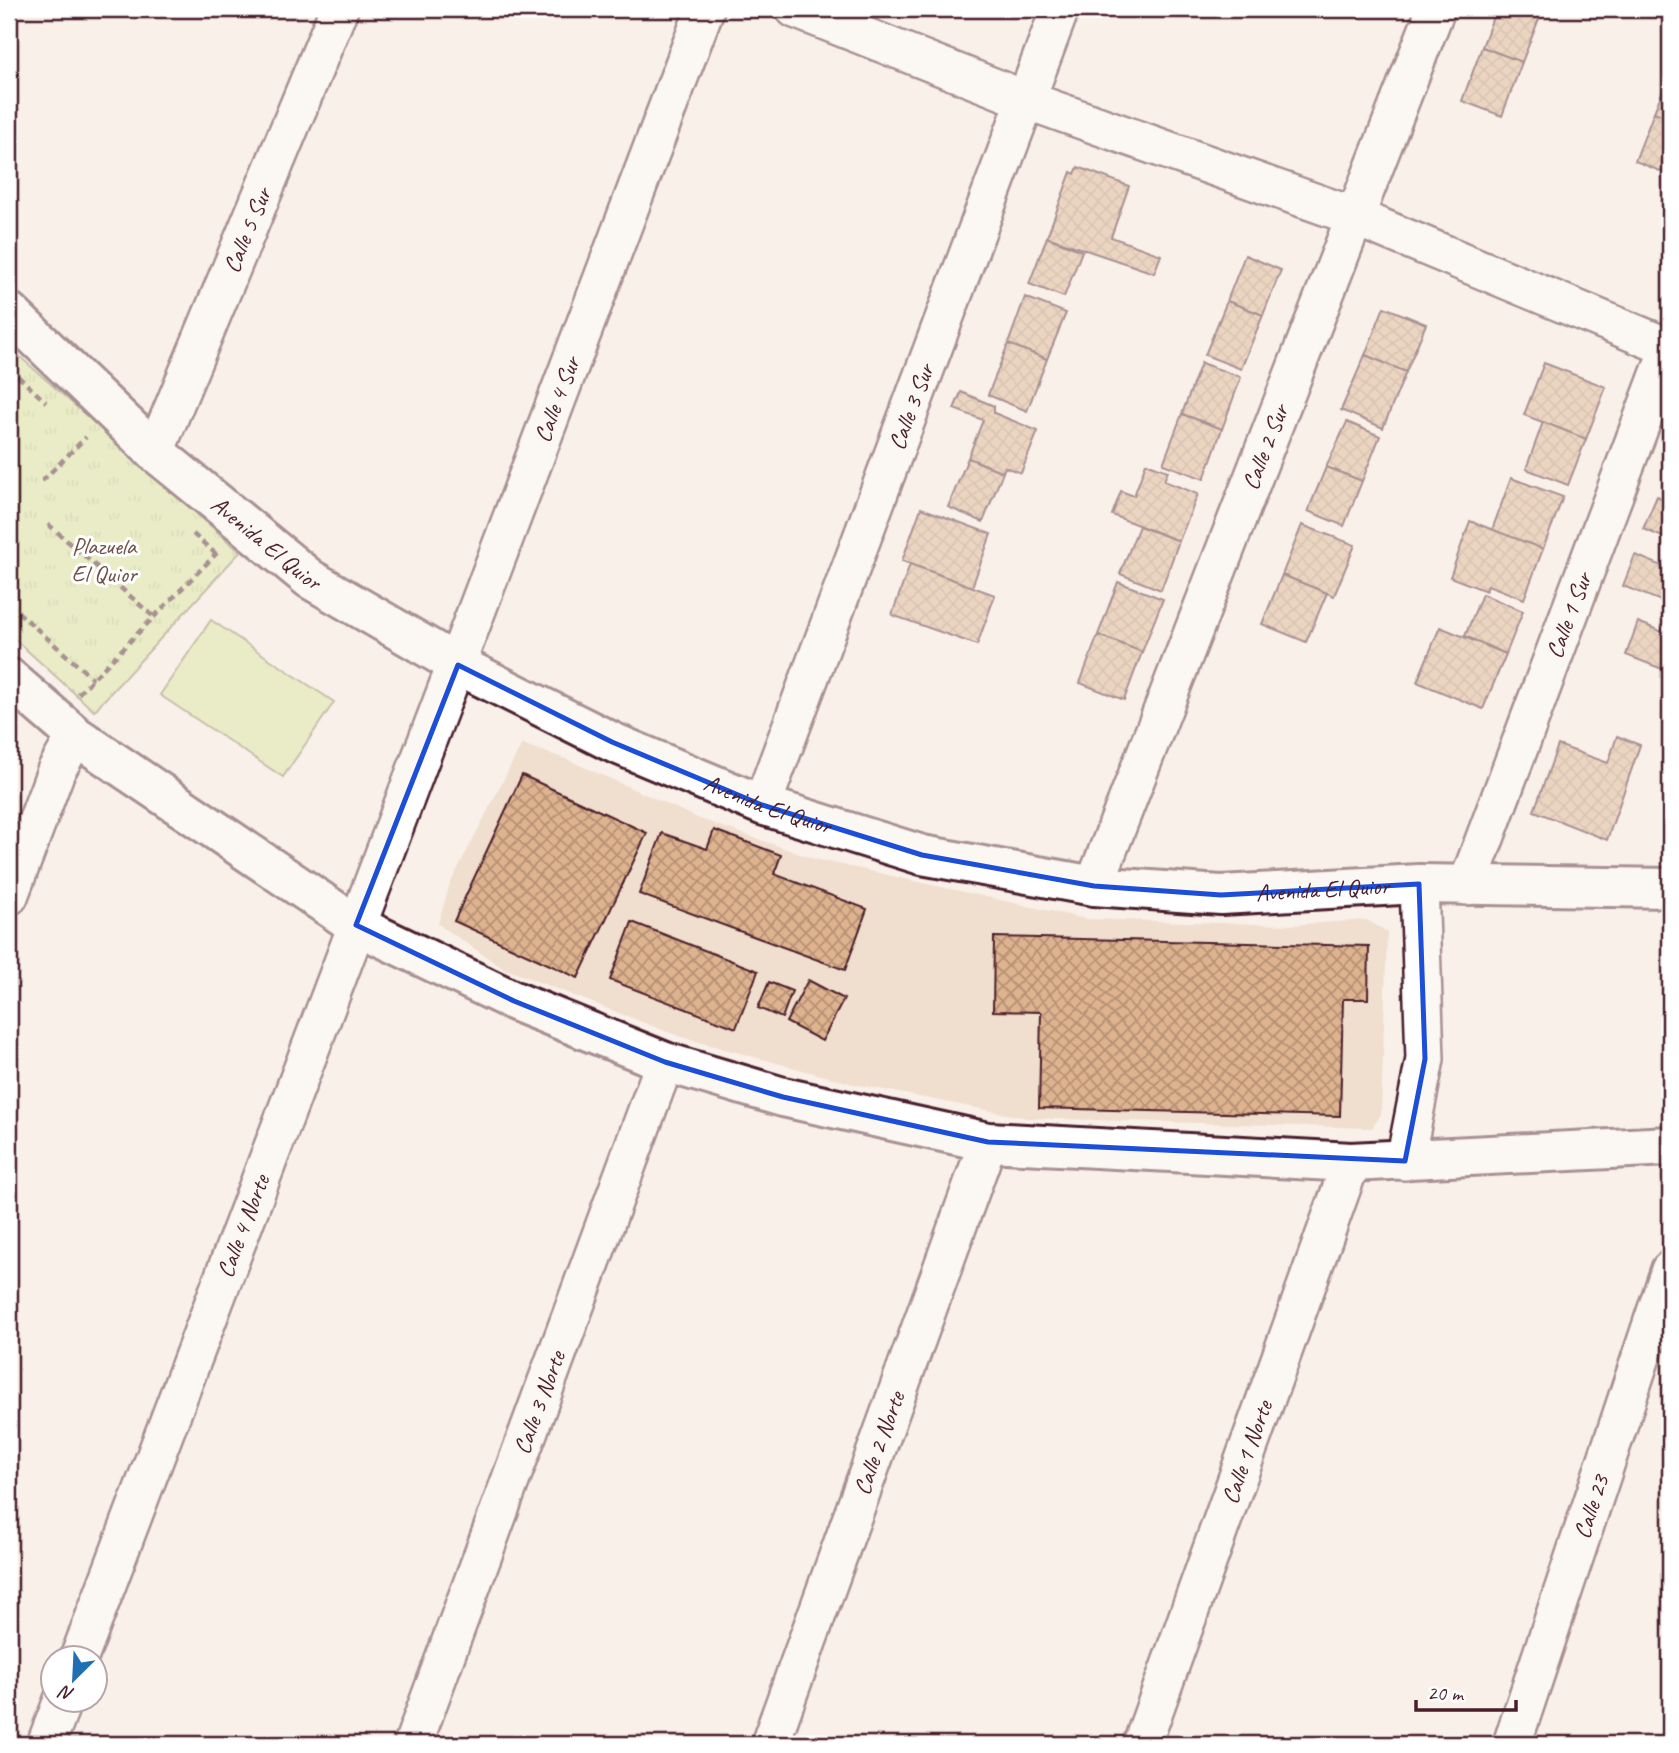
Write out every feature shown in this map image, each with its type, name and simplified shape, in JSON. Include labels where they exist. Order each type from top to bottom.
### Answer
[{"type":"street","name":"Calle 5 Sur","points":[[155,453],[339,9]]},
{"type":"street","name":"Calle 4 Sur","points":[[410,793],[705,9]]},
{"type":"street","points":[[795,9],[1026,100],[1353,216],[1670,347]]},
{"type":"street","name":"Calle 3 Sur","points":[[761,805],[1060,9]]},
{"type":"street","name":"Calle 2 Sur","points":[[1094,886],[1353,216],[1436,9]]},
{"type":"street","name":"Avenida El Quior","points":[[9,312],[155,453],[310,579],[458,665],[612,742],[761,805],[922,855],[1094,886],[1221,895],[1419,884],[1670,888]]},
{"type":"street","name":"Calle 1 Sur","points":[[1467,886],[1670,347]]},
{"type":"street","points":[[9,678],[66,726],[355,925],[514,1001],[665,1062],[783,1097],[988,1142],[1351,1162],[1670,1146]]},
{"type":"street","points":[[9,896],[56,771],[66,726]]},
{"type":"street","name":"Calle 4 Norte","points":[[84,1644],[355,925],[410,793]]},
{"type":"street","points":[[1405,1161],[1425,1059],[1419,884]]},
{"type":"street","name":"Calle 3 Norte","points":[[413,1744],[665,1062]]},
{"type":"street","name":"Calle 2 Norte","points":[[770,1744],[988,1142]]},
{"type":"street","name":"Calle 1 Norte","points":[[1142,1744],[1351,1162]]},
{"type":"street","name":"Calle 23","points":[[1512,1744],[1670,1270]]},
{"type":"street","points":[[46,1744],[58,1714]]},
{"type":"path","points":[[42,481],[86,437]]},
{"type":"path","points":[[48,524],[155,618]]},
{"type":"path","points":[[66,726],[93,679],[216,554],[246,528]]},
{"type":"path","points":[[9,604],[93,679]]},
{"type":"highlighted area","points":[[458,665],[612,742],[762,805],[922,855],[1094,886],[1221,895],[1419,884],[1425,1059],[1405,1161],[988,1142],[783,1097],[665,1062],[514,1001],[356,925]]},
{"type":"shaded area","points":[[522,744],[568,760],[700,819],[815,859],[1086,919],[1291,925],[1367,920],[1387,932],[1381,1114],[1372,1128],[1027,1118],[854,1084],[681,1037],[503,968],[438,924],[450,884]]},
{"type":"green space","name":"Plazuela El Quior","points":[[9,347],[240,552],[94,711],[9,634]]},
{"type":"green space","points":[[211,620],[334,702],[283,777],[160,695]]},
{"type":"building","points":[[1496,9],[1522,9],[1540,16],[1522,62],[1482,47]]},
{"type":"building","points":[[1482,47],[1522,62],[1502,116],[1462,101]]},
{"type":"building","points":[[1670,73],[1670,119],[1654,112]]},
{"type":"building","points":[[1654,112],[1670,119],[1670,175],[1635,161]]},
{"type":"building","points":[[1078,167],[1129,186],[1111,237],[1161,255],[1154,273],[1047,237],[1071,172],[1075,174]]},
{"type":"building","points":[[1047,237],[1082,251],[1064,297],[1029,284]]},
{"type":"building","points":[[1245,255],[1281,270],[1263,315],[1227,301]]},
{"type":"building","points":[[1025,297],[1066,313],[1047,359],[1008,344]]},
{"type":"building","points":[[1227,301],[1263,315],[1241,369],[1205,355]]},
{"type":"building","points":[[1384,307],[1426,324],[1406,372],[1365,355]]},
{"type":"building","points":[[1008,344],[1047,359],[1027,411],[988,395]]},
{"type":"building","points":[[1365,355],[1406,372],[1383,428],[1341,410]]},
{"type":"building","points":[[1201,363],[1241,377],[1222,429],[1182,414]]},
{"type":"building","points":[[1544,363],[1606,387],[1586,439],[1524,415]]},
{"type":"building","points":[[961,392],[994,406],[994,413],[1038,431],[1021,473],[1005,467],[1003,472],[968,458],[983,420],[954,409]]},
{"type":"building","points":[[1182,414],[1222,429],[1204,479],[1163,464]]},
{"type":"building","points":[[1347,422],[1380,436],[1362,481],[1326,467]]},
{"type":"building","points":[[1543,422],[1586,439],[1568,485],[1526,469]]},
{"type":"building","points":[[968,458],[1003,472],[983,522],[948,507]]},
{"type":"building","points":[[1146,463],[1168,471],[1164,481],[1198,494],[1179,541],[1112,515],[1121,491],[1134,496]]},
{"type":"building","points":[[1326,467],[1362,481],[1344,526],[1308,511]]},
{"type":"building","points":[[1511,478],[1563,497],[1543,549],[1492,530]]},
{"type":"building","points":[[1657,496],[1670,502],[1670,540],[1643,529]]},
{"type":"building","points":[[921,508],[991,534],[972,587],[902,561]]},
{"type":"building","points":[[1470,521],[1543,549],[1524,599],[1488,585],[1486,591],[1450,577]]},
{"type":"building","points":[[1302,525],[1355,545],[1334,596],[1282,575]]},
{"type":"building","points":[[1139,526],[1179,541],[1161,590],[1120,574]]},
{"type":"building","points":[[1635,555],[1670,569],[1661,601],[1623,586]]},
{"type":"building","points":[[910,564],[995,595],[977,645],[892,615]]},
{"type":"building","points":[[1282,575],[1327,593],[1306,642],[1262,624]]},
{"type":"building","points":[[1118,582],[1163,599],[1142,652],[1098,635]]},
{"type":"building","points":[[1482,594],[1523,611],[1506,654],[1465,636]]},
{"type":"building","points":[[1638,622],[1670,635],[1670,672],[1626,655]]},
{"type":"building","points":[[1440,627],[1506,654],[1483,709],[1417,682]]},
{"type":"building","points":[[1098,635],[1142,652],[1124,700],[1080,683]]},
{"type":"building","points":[[1617,736],[1640,745],[1607,840],[1534,811],[1558,745],[1608,763]]},
{"type":"building","points":[[522,775],[647,833],[578,978],[454,921]]},
{"type":"building","points":[[714,830],[781,855],[774,874],[867,909],[845,970],[639,894],[662,833],[707,849]]},
{"type":"building","points":[[632,922],[758,971],[736,1028],[610,980]]},
{"type":"building","points":[[994,937],[1369,946],[1368,999],[1343,999],[1340,1116],[1039,1108],[1041,1012],[993,1011]]},
{"type":"building","points":[[808,980],[844,999],[822,1041],[786,1022]]},
{"type":"building","points":[[769,982],[792,991],[782,1018],[758,1008]]}]
